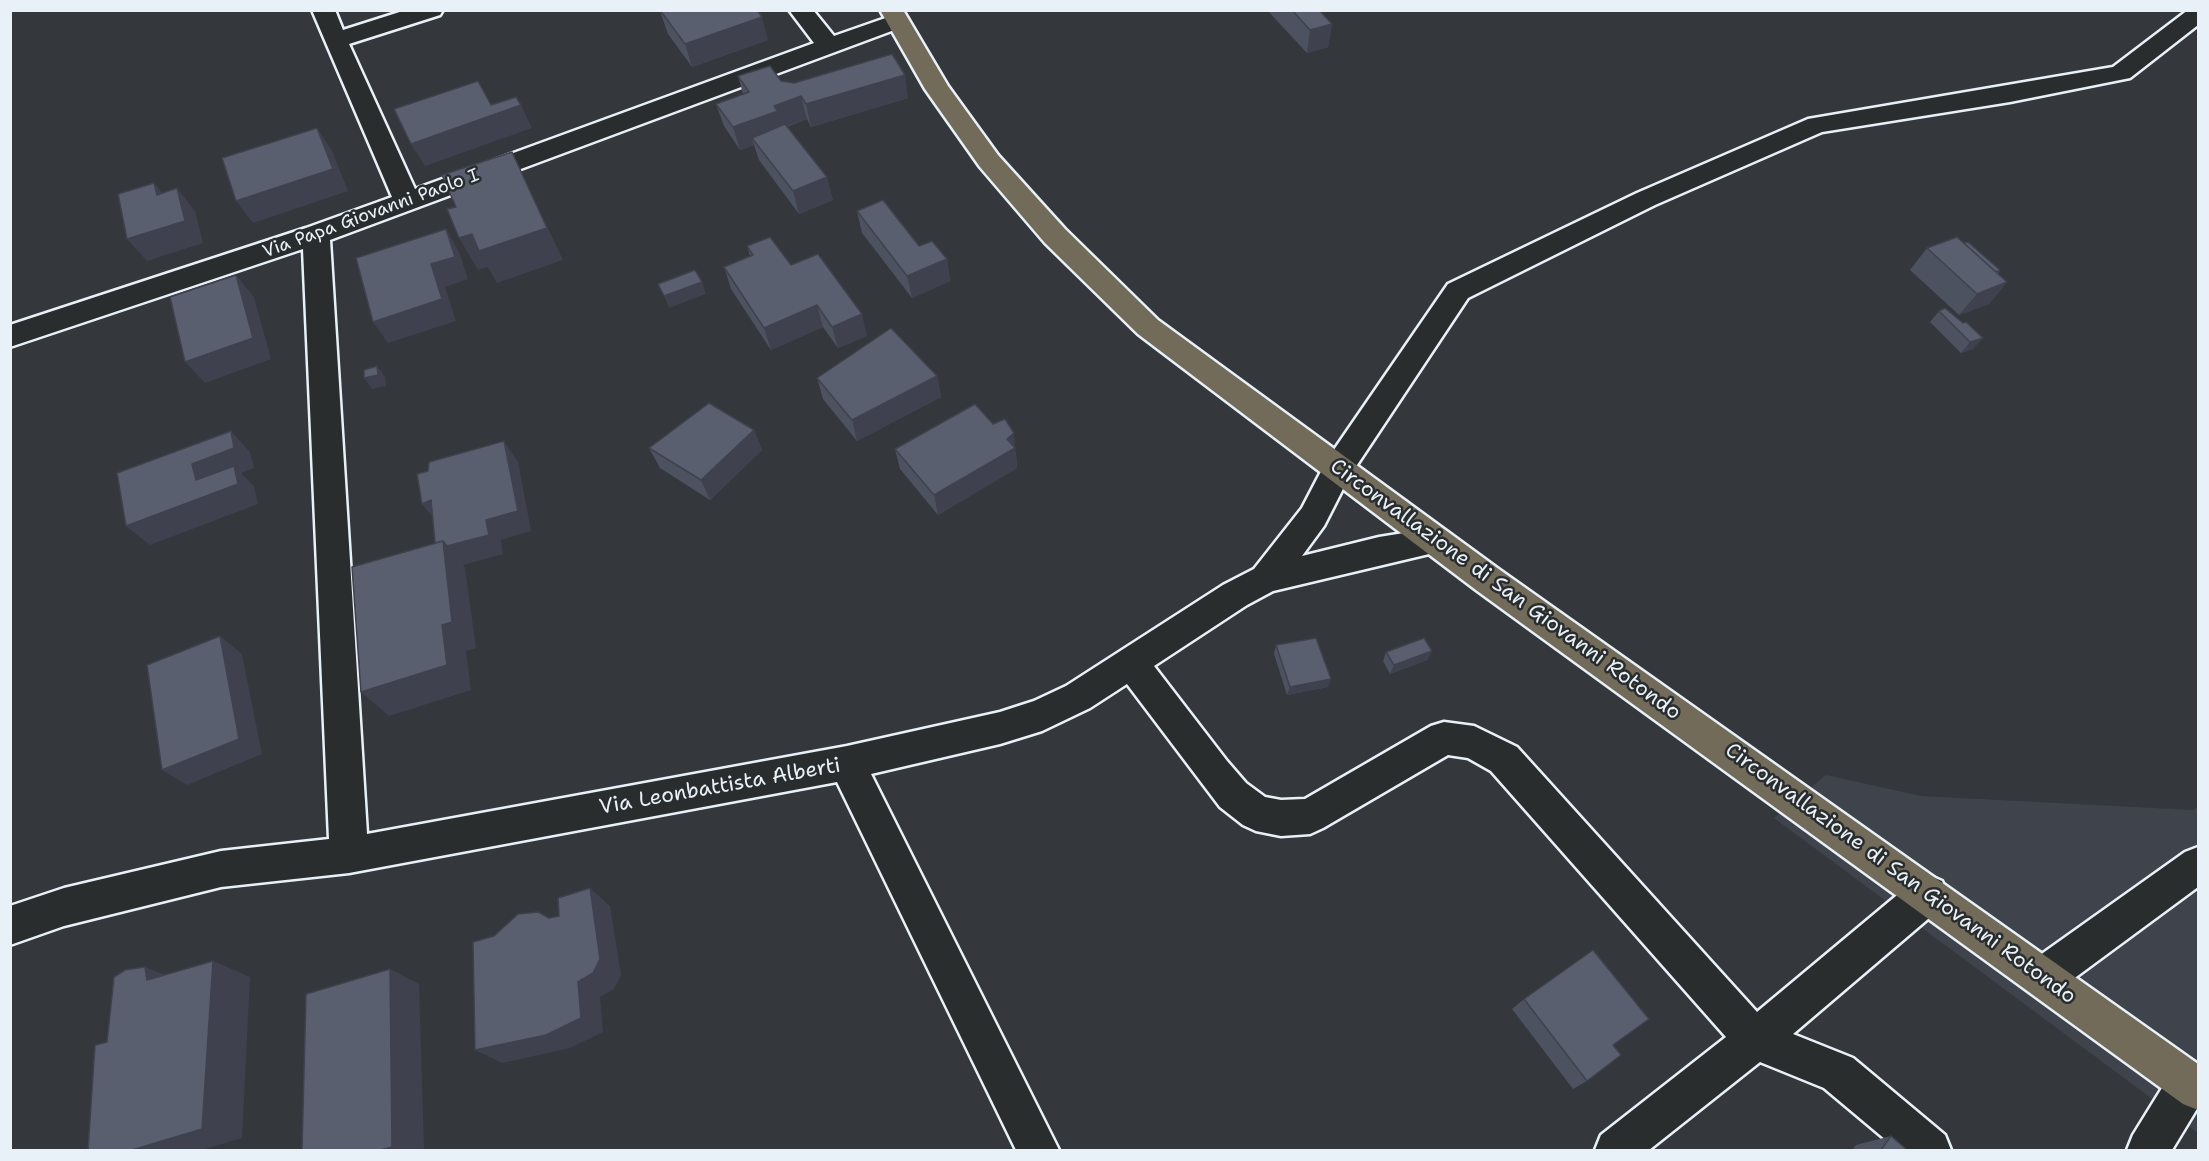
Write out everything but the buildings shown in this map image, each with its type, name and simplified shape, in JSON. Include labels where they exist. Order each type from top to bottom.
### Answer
[{"type":"main road","name":"Circonvallazione di San Giovanni Rotondo","points":[[894,16],[937,89],[989,160],[1055,236],[1148,327],[1436,541],[2194,1086]]},
{"type":"street","points":[[323,10],[407,201]]},
{"type":"street","points":[[335,40],[432,10]]},
{"type":"street","points":[[800,10],[829,46]]},
{"type":"street","name":"Via Leonbattista Alberti","points":[[10,926],[87,900],[220,869],[350,855],[847,763],[1000,728],[1042,715],[1078,697],[1235,595],[1266,579],[1313,517],[1338,469],[1458,291],[1646,199],[1817,124],[2010,94],[2121,73],[2199,14]]},
{"type":"street","name":"Via Papa Giovanni Paolo I","points":[[10,336],[316,235],[829,46],[894,16]]},
{"type":"street","points":[[316,235],[350,855]]},
{"type":"street","points":[[1266,579],[1379,551],[1436,541]]},
{"type":"street","points":[[1131,662],[1214,773],[1233,795],[1256,813],[1281,818],[1310,816],[1444,738],[1474,741],[1504,759],[1755,1040],[1838,1072],[1930,1150]]},
{"type":"street","points":[[847,763],[1038,1150]]},
{"type":"street","points":[[2043,977],[2199,865]]},
{"type":"street","points":[[1616,1150],[1755,1040],[1928,894]]},
{"type":"street","points":[[2148,1150],[2194,1086]]},
{"type":"shaded area","points":[[1826,775],[1921,796],[2193,810],[2198,807],[2198,1133],[1774,818]]}]
